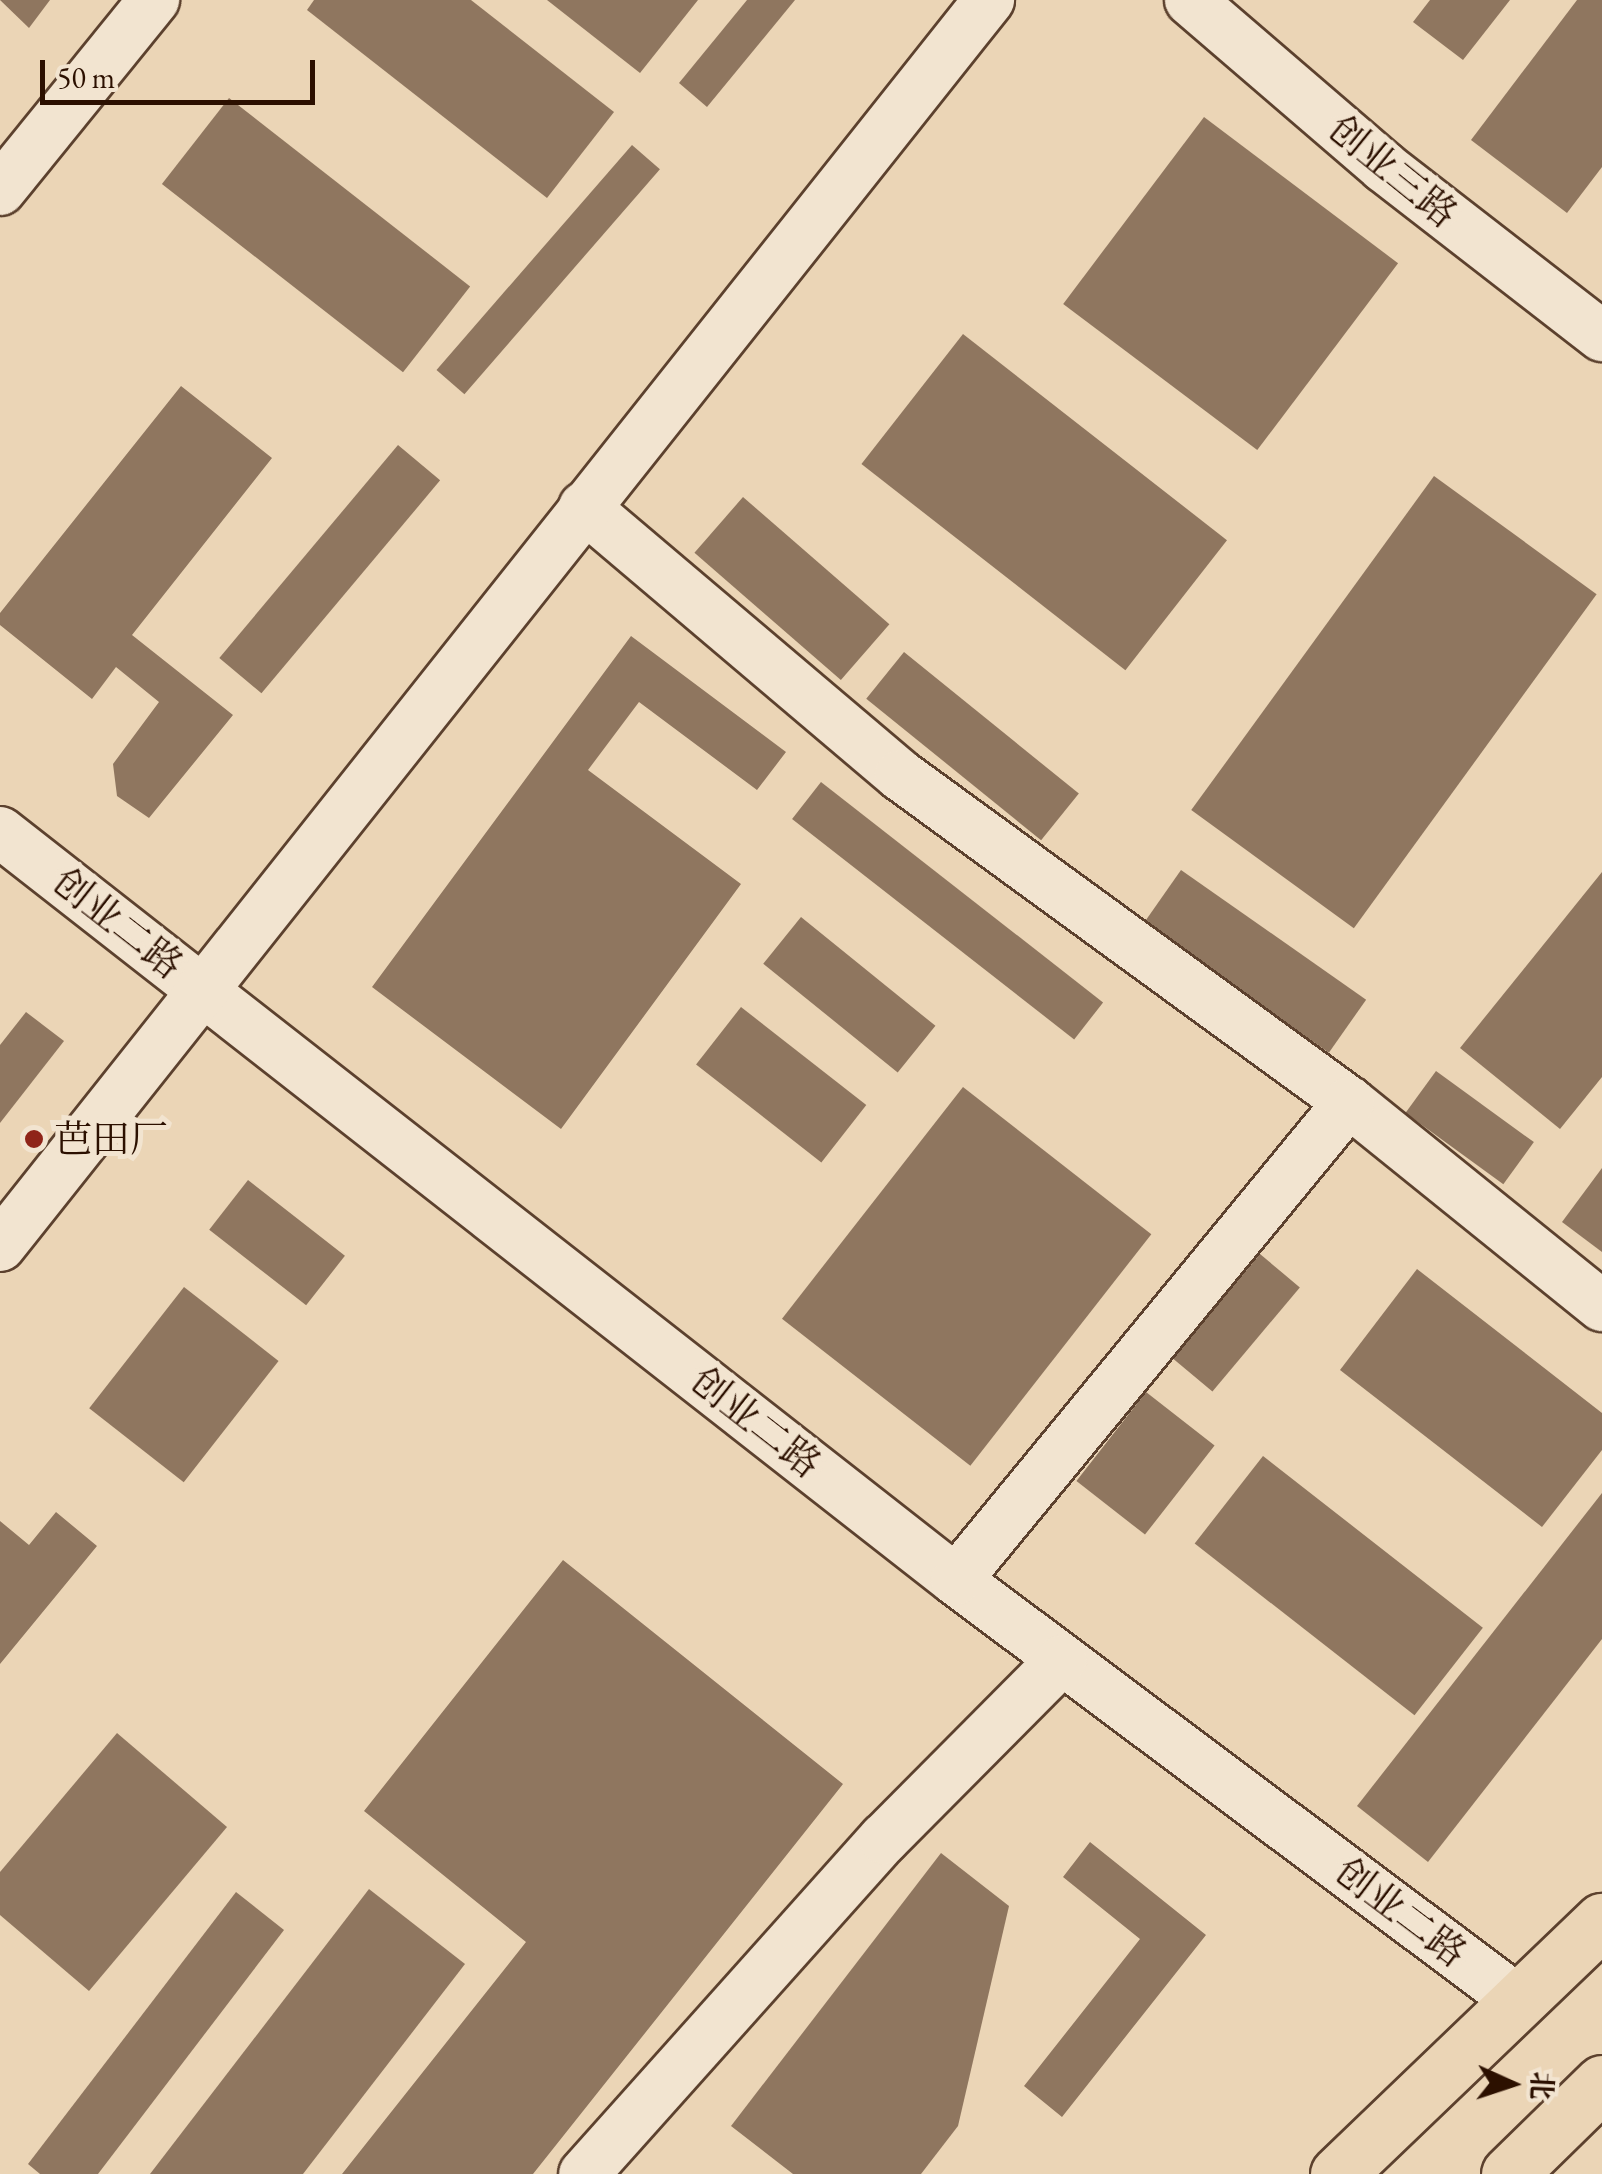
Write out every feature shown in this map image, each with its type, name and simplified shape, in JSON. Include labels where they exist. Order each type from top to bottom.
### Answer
[{"type":"main road","points":[[1338,2174],[1602,1921]]},
{"type":"main road","points":[[1510,2174],[1602,2083]]},
{"type":"street","points":[[0,190],[154,0]]},
{"type":"street","points":[[0,1246],[989,0]]},
{"type":"street","name":"创业三路","points":[[1190,0],[1384,167],[1602,336]]},
{"type":"street","points":[[584,507],[900,775],[1349,1102],[1602,1306]]},
{"type":"street","name":"创业二路","points":[[0,832],[956,1580],[1520,2002]]},
{"type":"street","points":[[956,1580],[1349,1102]]},
{"type":"street","points":[[584,2174],[884,1838],[1062,1660]]},
{"type":"building","points":[[0,0],[50,0],[29,28]]},
{"type":"building","points":[[314,0],[471,0],[614,112],[547,198],[307,10]]},
{"type":"building","points":[[547,0],[698,0],[640,73]]},
{"type":"building","points":[[747,0],[795,0],[707,107],[679,83]]},
{"type":"building","points":[[1430,0],[1510,0],[1463,60],[1413,22]]},
{"type":"building","points":[[1577,0],[1602,0],[1602,167],[1567,213],[1471,140]]},
{"type":"building","points":[[229,98],[470,286],[403,372],[162,184]]},
{"type":"building","points":[[1204,117],[1398,263],[1257,450],[1063,304]]},
{"type":"building","points":[[632,145],[660,169],[464,394],[436,370]]},
{"type":"building","points":[[963,334],[1227,540],[1125,670],[861,464]]},
{"type":"building","points":[[181,386],[272,458],[132,635],[233,715],[149,818],[117,796],[113,764],[159,702],[116,667],[92,699],[0,625],[0,613]]},
{"type":"building","points":[[398,445],[440,480],[261,693],[219,658]]},
{"type":"building","points":[[1434,476],[1597,594],[1354,928],[1191,810]]},
{"type":"building","points":[[743,497],[889,624],[841,680],[694,553]]},
{"type":"building","points":[[631,636],[786,752],[757,790],[639,702],[588,770],[741,884],[561,1129],[372,987]]},
{"type":"building","points":[[904,652],[1079,794],[1041,840],[866,699]]},
{"type":"building","points":[[821,782],[1103,1002],[1074,1039],[792,819]]},
{"type":"building","points":[[1181,870],[1366,1000],[1329,1053],[1144,923]]},
{"type":"building","points":[[1602,872],[1602,1077],[1560,1129],[1460,1048]]},
{"type":"building","points":[[801,917],[935,1026],[898,1073],[763,964]]},
{"type":"building","points":[[741,1007],[866,1105],[821,1162],[696,1065]]},
{"type":"building","points":[[26,1012],[64,1041],[0,1123],[0,1045]]},
{"type":"building","points":[[1436,1071],[1534,1142],[1503,1184],[1405,1113]]},
{"type":"building","points":[[963,1087],[1151,1234],[970,1466],[782,1319]]},
{"type":"building","points":[[1602,1168],[1602,1252],[1562,1222]]},
{"type":"building","points":[[248,1180],[345,1256],[306,1305],[209,1230]]},
{"type":"building","points":[[1260,1254],[1300,1287],[1212,1392],[1173,1358]]},
{"type":"building","points":[[1417,1269],[1602,1413],[1602,1450],[1542,1527],[1340,1370]]},
{"type":"building","points":[[184,1287],[279,1361],[184,1482],[89,1408]]},
{"type":"building","points":[[1146,1392],[1215,1446],[1145,1535],[1076,1481]]},
{"type":"building","points":[[1263,1456],[1483,1628],[1415,1715],[1195,1543]]},
{"type":"building","points":[[1602,1493],[1602,1639],[1428,1862],[1357,1806]]},
{"type":"building","points":[[56,1512],[97,1546],[0,1664],[0,1521],[29,1545]]},
{"type":"building","points":[[563,1560],[843,1784],[533,2174],[342,2174],[526,1942],[364,1811]]},
{"type":"building","points":[[117,1733],[227,1827],[89,1991],[0,1915],[0,1872]]},
{"type":"building","points":[[1090,1842],[1206,1935],[1062,2117],[1024,2086],[1140,1939],[1063,1877]]},
{"type":"building","points":[[941,1853],[1009,1906],[958,2126],[921,2174],[793,2174],[731,2126]]},
{"type":"building","points":[[369,1889],[465,1964],[303,2174],[150,2174]]},
{"type":"building","points":[[236,1892],[284,1930],[98,2174],[40,2174],[28,2164]]},
{"type":"place","name":"芭田厂","points":[[34,1139]]}]
